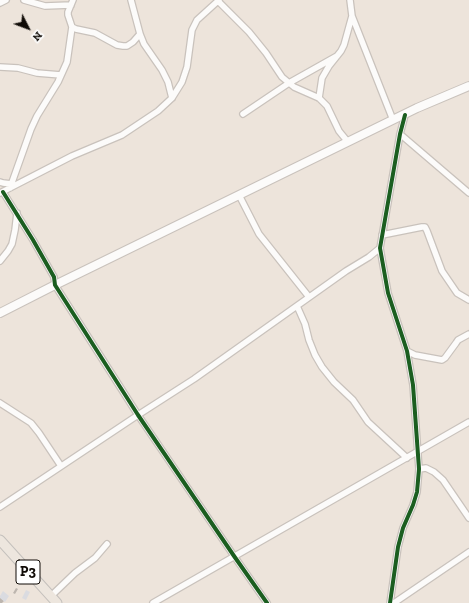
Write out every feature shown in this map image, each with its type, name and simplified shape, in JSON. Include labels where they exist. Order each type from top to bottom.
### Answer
[{"type":"main road","points":[[0,312],[417,108],[469,86]]},
{"type":"main road","name":"P3","points":[[0,540],[54,600]]},
{"type":"street","points":[[0,3],[6,0]]},
{"type":"street","points":[[24,0],[45,6],[72,2]]},
{"type":"street","points":[[131,0],[144,44],[162,70],[168,82],[172,98]]},
{"type":"street","points":[[267,603],[138,415],[55,285],[54,277],[33,240],[17,213],[1,192],[72,156],[122,135],[158,112],[172,98],[182,82],[187,67],[192,30],[197,20],[219,0],[249,32],[266,53],[282,78],[319,98],[327,106],[339,131],[348,142]]},
{"type":"street","points":[[350,0],[352,16],[393,120]]},
{"type":"street","points":[[11,186],[37,116],[58,82],[67,62],[72,27],[68,12],[72,2]]},
{"type":"street","points":[[319,98],[322,78],[344,45],[352,16]]},
{"type":"street","points":[[72,27],[95,34],[117,45],[123,46],[127,46],[133,42],[140,34]]},
{"type":"street","points":[[243,114],[289,83],[337,56]]},
{"type":"street","points":[[0,67],[18,68],[37,73],[61,75]]},
{"type":"street","points":[[390,603],[398,547],[403,528],[417,492],[419,469],[413,385],[407,351],[388,293],[380,248],[400,134],[405,115]]},
{"type":"street","points":[[400,134],[469,193]]},
{"type":"street","points":[[0,182],[11,186]]},
{"type":"street","points":[[239,195],[259,234],[309,297]]},
{"type":"street","points":[[0,261],[12,244],[17,213]]},
{"type":"street","points":[[382,235],[425,227],[442,271],[457,293],[469,300]]},
{"type":"street","points":[[0,507],[200,375],[380,248]]},
{"type":"street","points":[[297,306],[305,324],[315,355],[322,367],[334,382],[353,400],[368,422],[407,458]]},
{"type":"street","points":[[407,351],[415,355],[442,360],[458,340],[469,334]]},
{"type":"street","points":[[0,403],[31,423],[60,466]]},
{"type":"street","points":[[153,603],[469,422]]},
{"type":"street","points":[[419,469],[426,468],[434,472],[443,480],[469,518]]},
{"type":"street","points":[[54,600],[75,573],[95,558],[107,544]]},
{"type":"street","points":[[394,603],[469,552]]},
{"type":"building","points":[[26,590],[30,592],[26,600],[22,598]]},
{"type":"building","points":[[3,591],[9,596],[5,602],[0,598]]},
{"type":"cycle path","points":[[390,603],[398,547],[403,528],[417,492],[419,469],[413,385],[407,351],[388,293],[380,248],[400,134],[405,115]]},
{"type":"cycle path","points":[[3,192],[54,277],[55,285],[138,415],[267,603]]}]
